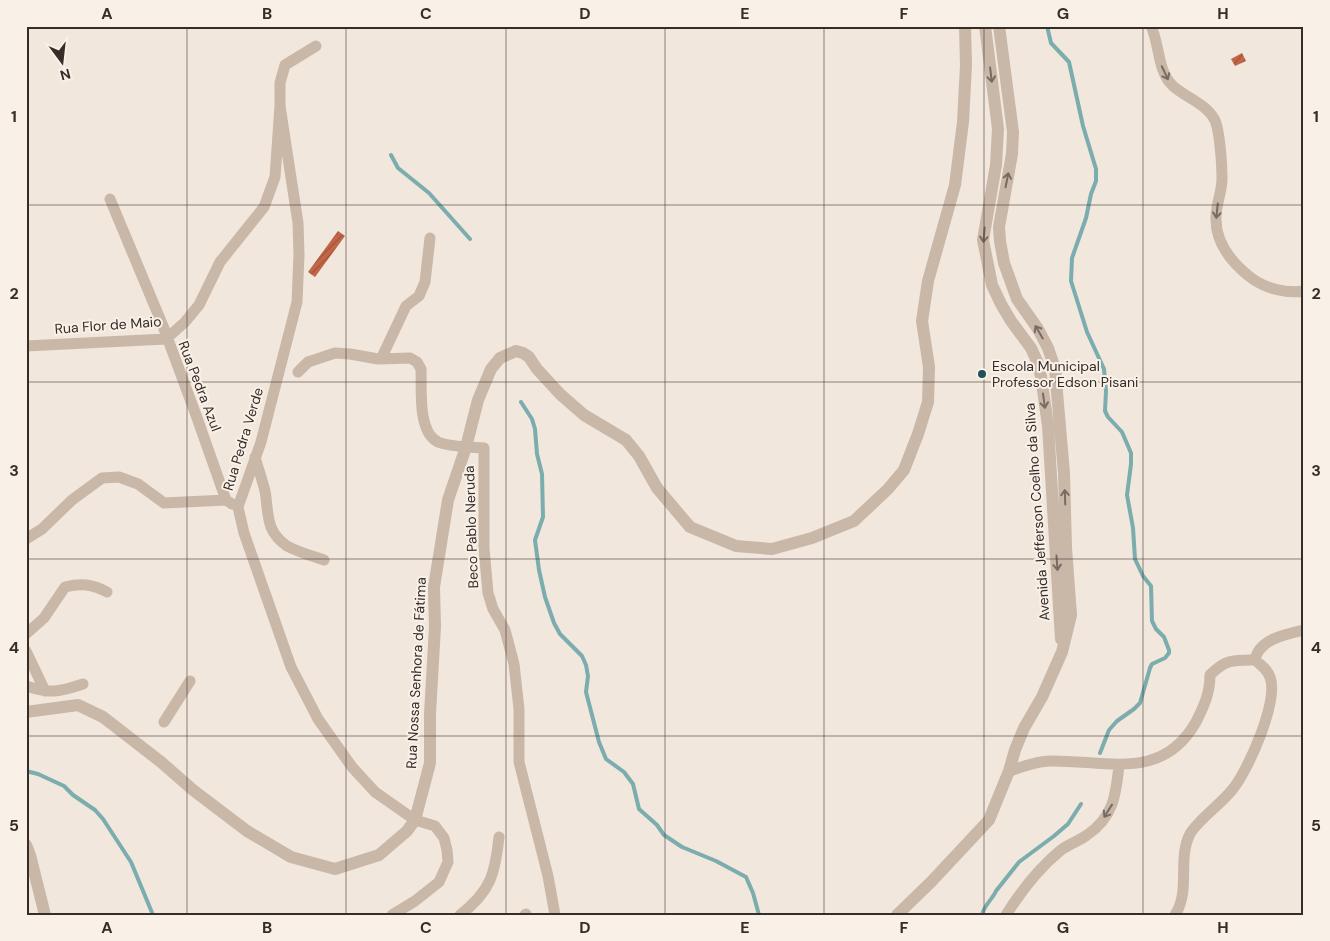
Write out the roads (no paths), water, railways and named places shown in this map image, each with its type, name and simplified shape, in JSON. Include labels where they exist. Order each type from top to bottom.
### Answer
[{"type":"street","name":"Rua Nossa Senhora de Fátima","points":[[26,712],[78,705],[104,718],[247,831],[291,857],[335,869],[379,855],[407,831],[415,820],[430,763],[430,714],[435,627],[434,588],[448,500],[466,447],[478,400],[491,369],[500,358],[516,352],[523,353],[529,357],[537,369],[560,394],[584,416],[626,440],[639,456],[658,488],[690,527],[736,546],[772,549],[812,538],[854,521],[888,489],[904,470],[928,402],[929,368],[922,321],[928,281],[955,185],[963,122],[966,65],[965,26]]},
{"type":"street","name":"Avenida Jefferson Coelho da Silva","points":[[984,26],[998,129],[996,165],[983,240],[992,285],[1000,304],[1031,348],[1039,369],[1048,426],[1066,616]]},
{"type":"street","name":"Avenida Jefferson Coelho da Silva","points":[[897,915],[989,820],[1009,770],[1014,750],[1042,697],[1062,652],[1066,616],[1064,473],[1054,369],[1048,348],[1038,328],[1017,299],[1004,263],[998,226],[1012,154],[1012,132],[999,26]]},
{"type":"street","points":[[1151,26],[1165,74],[1173,86],[1210,112],[1215,121],[1222,180],[1216,218],[1217,231],[1222,246],[1239,268],[1256,282],[1294,293],[1304,291]]},
{"type":"street","name":"Rua Flor de Maio","points":[[26,354],[32,345],[166,339],[184,322],[199,305],[220,262],[264,207],[275,177],[280,84],[286,65],[316,46]]},
{"type":"street","name":"Rua Pedra Verde","points":[[280,106],[298,222],[300,255],[298,302],[261,442],[254,457],[238,507],[244,533],[291,667],[318,719],[352,767],[375,792],[415,820],[435,826],[444,838],[448,862],[439,882],[415,901],[392,915]]},
{"type":"street","name":"Rua Pedra Azul","points":[[110,199],[160,318],[166,339],[196,415],[226,500]]},
{"type":"street","points":[[381,359],[406,306],[419,296],[425,282],[430,238]]},
{"type":"street","points":[[298,372],[308,362],[335,353],[381,359],[410,358],[417,362],[421,369],[423,422],[431,437],[439,442],[466,447]]},
{"type":"street","name":"Beco Pablo Neruda","points":[[466,447],[484,448],[484,548],[488,593],[493,609],[505,630],[514,664],[519,709],[519,762],[548,876],[555,915]]},
{"type":"street","points":[[254,457],[262,480],[267,502],[267,518],[272,531],[287,545],[324,560]]},
{"type":"street","points":[[26,539],[42,529],[72,500],[102,478],[119,476],[138,484],[164,502],[226,500],[238,507]]},
{"type":"street","points":[[26,634],[44,618],[65,587],[80,583],[96,586],[107,592]]},
{"type":"street","points":[[1255,660],[1256,654],[1269,641],[1284,634],[1304,630]]},
{"type":"street","points":[[26,651],[45,692]]},
{"type":"street","points":[[1009,770],[1048,761],[1119,765],[1149,760],[1167,754],[1182,743],[1206,702],[1210,687],[1210,675],[1221,665],[1233,660],[1255,660],[1266,669],[1271,679],[1271,694],[1265,722],[1243,776],[1231,792],[1191,832],[1185,847],[1183,862],[1184,884],[1179,909],[1175,915]]},
{"type":"street","points":[[164,722],[190,681]]},
{"type":"street","points":[[26,686],[45,692],[63,691],[83,684]]},
{"type":"street","points":[[1006,915],[1022,891],[1038,873],[1062,850],[1088,834],[1110,810],[1116,794],[1119,765]]},
{"type":"street","points":[[460,915],[478,898],[488,885],[496,867],[499,837]]},
{"type":"street","points":[[26,846],[30,855],[44,915]]},
{"type":"waterway","points":[[1047,26],[1051,43],[1069,62],[1083,126],[1096,169],[1096,181],[1072,258],[1071,281],[1087,332],[1104,369],[1105,411],[1122,432],[1131,453],[1127,495],[1133,528],[1135,559],[1143,576],[1151,586],[1152,621],[1156,629],[1164,637],[1169,650],[1165,658],[1152,664],[1140,703],[1117,721],[1109,730],[1100,753]]},
{"type":"waterway","points":[[391,155],[398,168],[429,193],[470,239]]},
{"type":"waterway","points":[[521,402],[532,419],[535,429],[537,454],[542,474],[543,517],[535,540],[545,597],[560,634],[582,656],[586,665],[588,676],[586,692],[599,742],[606,759],[624,772],[633,784],[639,809],[657,825],[664,835],[682,847],[716,861],[746,877],[759,915]]},
{"type":"waterway","points":[[26,771],[38,774],[64,786],[73,795],[95,810],[103,819],[131,862],[153,915]]},
{"type":"waterway","points":[[982,915],[984,908],[1019,862],[1068,824],[1081,804]]},
{"type":"place","name":"Escola Municipal Professor Edson Pisani","points":[[982,374]]}]
